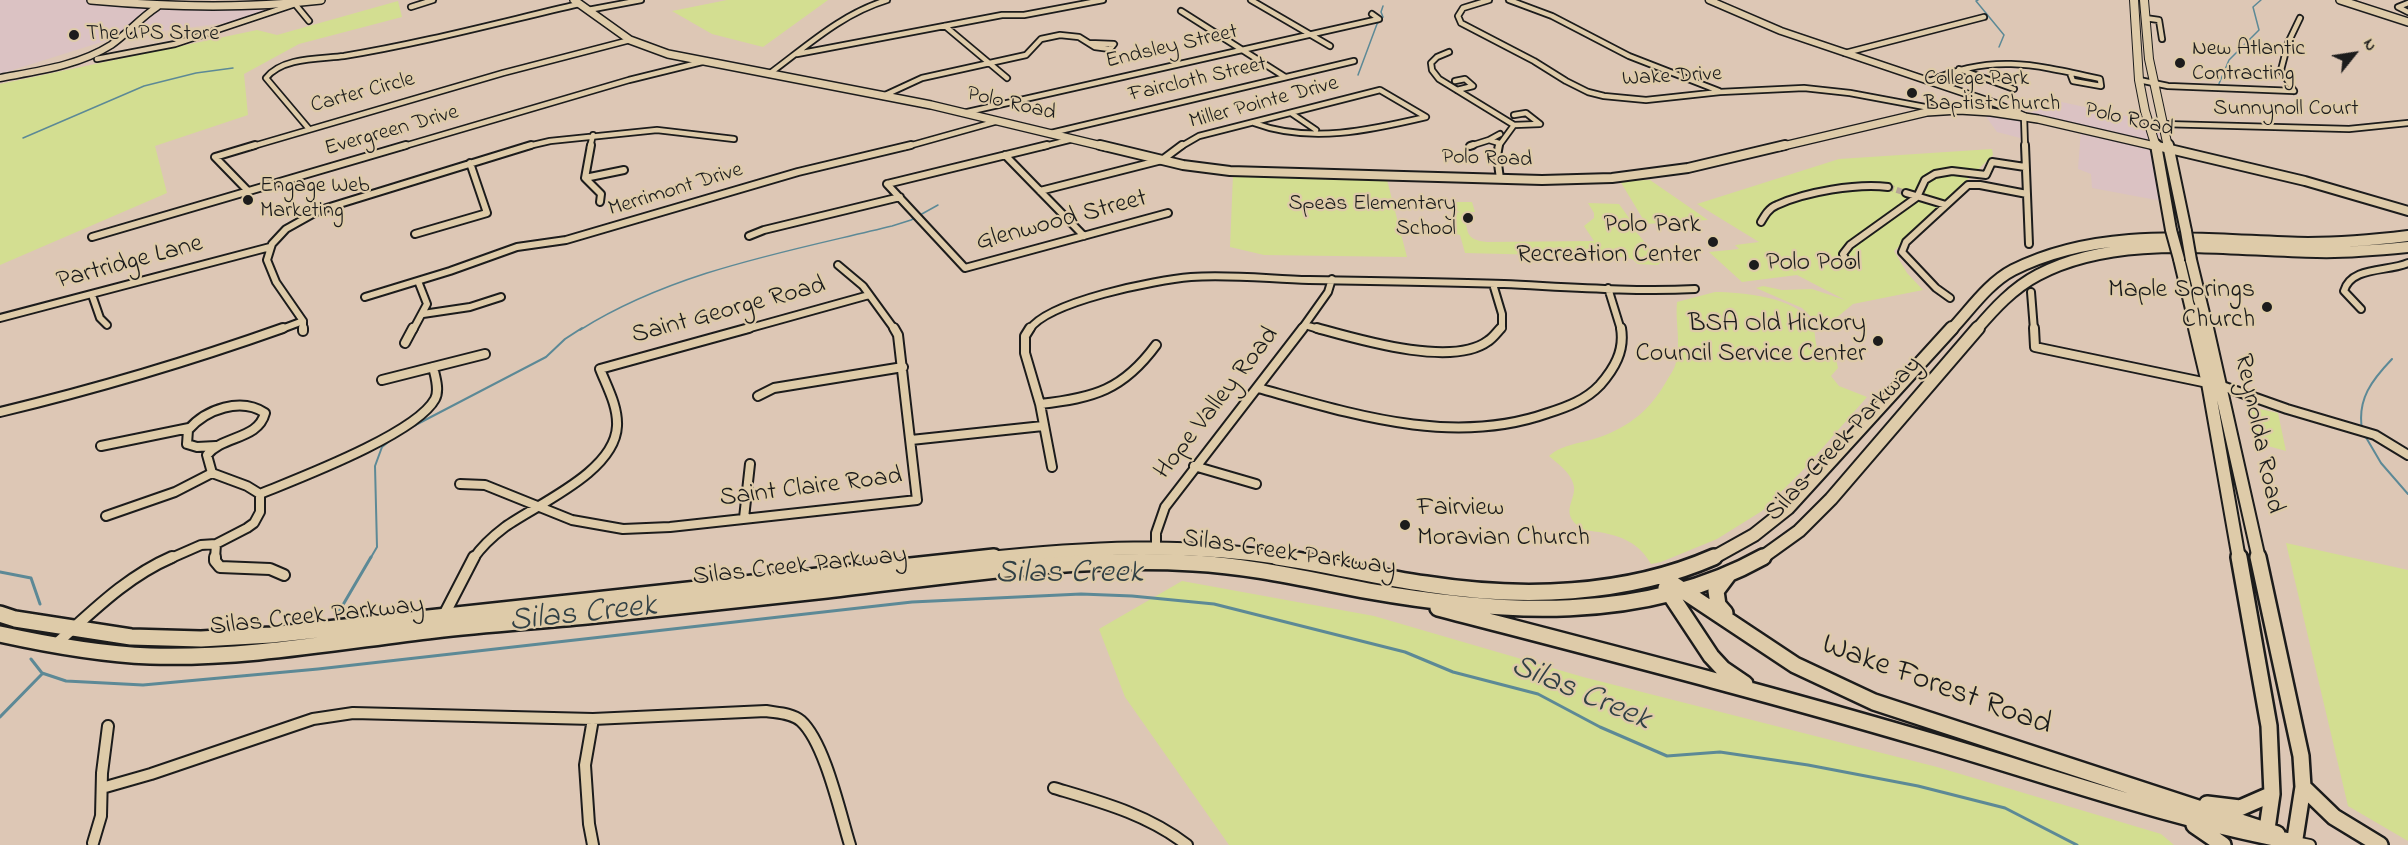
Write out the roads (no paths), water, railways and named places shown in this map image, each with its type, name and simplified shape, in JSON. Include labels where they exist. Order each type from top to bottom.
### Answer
[{"type":"main road","points":[[91,0],[157,8],[296,4],[321,0]]},
{"type":"main road","name":"Reynolda Road","points":[[2134,0],[2139,80],[2145,111],[2156,146],[2171,230],[2185,260],[2222,387],[2301,756],[2303,787],[2299,844]]},
{"type":"main road","name":"Reynolda Road","points":[[2144,0],[2145,38],[2152,83],[2181,200],[2186,231],[2185,260],[2269,726],[2272,794],[2266,837]]},
{"type":"main road","points":[[2340,0],[2408,22]]},
{"type":"main road","name":"Polo Road","points":[[577,2],[630,40],[655,51],[963,112],[1202,169],[1500,179],[1596,179],[1664,172],[1912,115],[1946,110],[1982,111],[2024,116],[2299,179],[2408,211]]},
{"type":"main road","name":"Silas Creek Parkway","points":[[0,614],[15,619],[132,637],[201,639],[271,635],[1050,551],[1157,546],[1282,558],[1446,587],[1502,592],[1556,591],[1607,586],[1661,576],[1704,562],[1765,528],[1818,477],[1919,362],[1992,286],[2011,272],[2033,261],[2090,245],[2124,242],[2171,239],[2342,244],[2408,236]]},
{"type":"main road","name":"Silas Creek Parkway","points":[[0,634],[54,646],[154,656],[206,655],[315,646],[436,629],[596,615],[1013,569],[1102,562],[1155,561],[1246,568],[1385,594],[1490,608],[1610,605],[1675,591],[1729,574],[1766,556],[1800,530],[1873,451],[1972,334],[2007,297],[2043,272],[2090,257],[2129,251],[2182,249],[2350,252],[2408,247]]},
{"type":"main road","points":[[1729,574],[1719,585],[1715,598],[1718,605],[1736,625]]},
{"type":"main road","name":"Wake Forest Road","points":[[1661,576],[1675,591],[1711,656],[1737,680],[1764,694]]},
{"type":"main road","name":"Wake Forest Road","points":[[1675,591],[1736,625],[1795,665],[1874,702],[2176,808],[2266,837],[2299,844]]},
{"type":"main road","name":"Wake Forest Road","points":[[1385,594],[1764,694],[2176,808]]},
{"type":"main road","points":[[2303,787],[2334,817],[2380,845]]},
{"type":"main road","points":[[2176,808],[2240,808],[2272,794]]},
{"type":"main road","points":[[2176,808],[2223,845]]},
{"type":"street","points":[[426,0],[433,0]]},
{"type":"street","points":[[411,7],[433,0]]},
{"type":"street","points":[[588,10],[641,0]]},
{"type":"street","points":[[769,74],[859,9],[887,0]]},
{"type":"street","points":[[797,54],[1002,15],[1024,15],[1103,0]]},
{"type":"street","points":[[1251,0],[1330,46]]},
{"type":"street","name":"Wake Drive","points":[[1489,0],[1463,8],[1458,16],[1461,23],[1588,92],[1625,99],[1646,100],[1720,92],[1827,89],[1946,110]]},
{"type":"street","points":[[1509,0],[1552,16],[1629,56],[1720,92]]},
{"type":"street","points":[[1712,1],[1723,0]]},
{"type":"street","points":[[1712,1],[1777,29],[1997,104],[2024,116],[2029,244]]},
{"type":"street","name":"Carter Circle","points":[[577,2],[398,45],[296,63],[273,70],[267,74],[266,78],[309,129],[503,73],[630,40]]},
{"type":"street","points":[[97,59],[175,44],[296,4],[309,21]]},
{"type":"street","points":[[2406,4],[2398,8],[2408,12]]},
{"type":"street","points":[[0,78],[60,65],[99,51],[110,46],[139,18],[157,8]]},
{"type":"street","points":[[1181,11],[1285,77]]},
{"type":"street","name":"Endsley Street","points":[[963,112],[1380,19],[1372,14]]},
{"type":"street","points":[[1845,53],[1984,17]]},
{"type":"street","points":[[2145,18],[2159,20],[2162,39]]},
{"type":"street","points":[[2139,80],[2168,86],[2294,91],[2285,80],[2282,70],[2294,25],[2300,18]]},
{"type":"street","points":[[945,26],[1007,78]]},
{"type":"street","points":[[883,96],[922,78],[1026,55],[1036,43],[1049,36],[1073,35],[1089,43]]},
{"type":"street","points":[[1449,52],[1437,57],[1431,63],[1432,70],[1439,79],[1514,125],[1540,124],[1526,113],[1514,116]]},
{"type":"street","name":"Faircloth Street","points":[[1051,133],[1354,61]]},
{"type":"street","name":"Evergreen Drive","points":[[92,237],[629,80],[702,62]]},
{"type":"street","points":[[1930,81],[1959,69],[1992,63],[2031,67],[2070,73],[2100,79],[2101,86],[2073,81],[2070,73]]},
{"type":"street","points":[[1959,69],[2014,89]]},
{"type":"street","points":[[1455,81],[1465,79],[1473,86],[1457,90]]},
{"type":"street","name":"Miller Pointe Drive","points":[[1162,160],[1182,145],[1200,136],[1380,90],[1426,117],[1372,130],[1317,131]]},
{"type":"street","points":[[1291,113],[1317,131]]},
{"type":"street","name":"Merrimont Drive","points":[[365,297],[517,248],[566,240],[798,172],[890,151],[998,121]]},
{"type":"street","points":[[1254,123],[1274,131],[1317,131]]},
{"type":"street","name":"Sunnynoll Court","points":[[2163,123],[2185,126],[2349,129],[2408,123]]},
{"type":"street","points":[[1500,179],[1497,152],[1499,143],[1511,134],[1514,125]]},
{"type":"street","points":[[248,191],[215,157],[309,129]]},
{"type":"street","points":[[303,331],[303,321],[269,268],[267,261],[270,247],[294,223],[312,214],[538,143],[593,135],[657,130],[734,139]]},
{"type":"street","points":[[1470,146],[1500,134]]},
{"type":"street","points":[[593,135],[585,178],[601,194],[600,202]]},
{"type":"street","points":[[900,197],[887,184],[1073,139]]},
{"type":"street","points":[[1489,140],[1499,143]]},
{"type":"street","points":[[1005,155],[1084,236]]},
{"type":"street","points":[[1040,191],[1162,160]]},
{"type":"street","points":[[1847,263],[1843,254],[1850,245],[1917,196],[1925,180],[1935,174],[1952,171],[1986,175],[1992,162],[2025,167]]},
{"type":"street","points":[[415,234],[487,213],[470,163]]},
{"type":"street","points":[[585,178],[624,170]]},
{"type":"street","points":[[1761,222],[1768,211],[1776,205],[1857,185],[1873,184],[1888,187]]},
{"type":"street","points":[[1950,298],[1936,288],[1902,252],[1906,242],[1968,185],[1980,184],[2027,194]]},
{"type":"street","points":[[1906,193],[1946,205]]},
{"type":"street","points":[[749,236],[764,230],[900,197]]},
{"type":"street","name":"Glenwood Street","points":[[900,197],[965,268],[1168,213]]},
{"type":"street","name":"Partridge Lane","points":[[0,318],[92,296],[270,247]]},
{"type":"street","points":[[2361,309],[2344,291],[2344,285],[2348,281],[2363,274],[2391,270],[2408,263]]},
{"type":"street","name":"Saint Claire Road","points":[[460,484],[485,485],[585,524],[623,529],[670,527],[917,500],[903,367],[894,328],[847,269],[838,266]]},
{"type":"street","points":[[1052,467],[1024,339],[1031,324],[1052,311],[1123,290],[1177,278],[1332,279],[1659,291],[1695,289]]},
{"type":"street","name":"Hope Valley Road","points":[[1155,561],[1156,533],[1165,507],[1194,466],[1258,388],[1305,324],[1328,292],[1332,279]]},
{"type":"street","points":[[405,343],[427,304],[418,281]]},
{"type":"street","points":[[1305,324],[1407,349],[1442,353],[1458,351],[1489,341],[1502,327],[1502,314],[1493,284]]},
{"type":"street","points":[[1258,388],[1359,415],[1416,426],[1477,427],[1539,417],[1585,397],[1597,388],[1614,368],[1622,335],[1608,288]]},
{"type":"street","points":[[2031,292],[2035,347],[2208,382],[2287,409],[2375,435],[2408,455]]},
{"type":"street","points":[[92,296],[100,318],[107,325]]},
{"type":"street","name":"Saint George Road","points":[[539,507],[584,479],[602,459],[615,435],[617,420],[600,369],[869,296]]},
{"type":"street","points":[[423,314],[470,307],[501,297]]},
{"type":"street","points":[[0,412],[45,402],[181,364],[303,321]]},
{"type":"street","points":[[1040,404],[1088,398],[1108,392],[1144,363],[1156,345]]},
{"type":"street","points":[[381,380],[485,354]]},
{"type":"street","points":[[260,494],[368,446],[415,417],[436,398],[437,386],[433,367]]},
{"type":"street","points":[[758,396],[774,388],[903,367]]},
{"type":"street","points":[[101,446],[189,428],[206,416],[231,406],[250,405],[264,413],[263,421],[257,428],[216,446],[199,448],[187,444],[186,436],[189,428]]},
{"type":"street","points":[[911,440],[1043,426]]},
{"type":"street","points":[[212,473],[207,455],[216,446]]},
{"type":"street","points":[[744,518],[750,464]]},
{"type":"street","points":[[1194,466],[1256,484]]},
{"type":"street","points":[[106,516],[175,492],[212,473],[247,486],[260,494]]},
{"type":"street","points":[[54,646],[127,582],[147,568],[201,545],[216,544],[254,523],[260,512],[260,494]]},
{"type":"street","points":[[436,629],[475,554],[491,538],[539,507]]},
{"type":"street","points":[[216,544],[215,561],[220,567],[270,569],[284,575]]},
{"type":"street","points":[[102,788],[151,774],[313,719],[352,713],[593,719],[766,711],[786,714],[802,722],[816,742],[850,845]]},
{"type":"street","points":[[593,719],[585,765],[589,824],[593,845]]},
{"type":"street","points":[[93,843],[101,816],[108,726]]},
{"type":"street","points":[[1054,788],[1135,813],[1161,826],[1187,845]]},
{"type":"waterway","points":[[1978,0],[1976,1],[2004,35],[1999,47]]},
{"type":"waterway","points":[[2218,86],[2229,60],[2259,30],[2253,7],[2261,0]]},
{"type":"waterway","points":[[1358,75],[1377,24],[1383,17],[1381,12],[1383,6]]},
{"type":"waterway","points":[[23,138],[144,86],[196,73],[233,68]]},
{"type":"waterway","points":[[580,330],[616,310],[692,278],[771,255],[892,226],[911,220],[938,205]]},
{"type":"waterway","points":[[404,431],[546,357],[565,339],[582,328]]},
{"type":"waterway","points":[[2362,429],[2364,399],[2372,382],[2392,359]]},
{"type":"waterway","points":[[2364,434],[2381,463],[2408,494]]},
{"type":"waterway","points":[[370,559],[377,547],[375,466],[382,447],[397,435]]},
{"type":"waterway","points":[[337,615],[371,557]]},
{"type":"waterway","name":"Silas Creek","points":[[0,572],[31,578],[40,604]]},
{"type":"waterway","name":"Silas Creek","points":[[31,659],[42,673],[66,681],[143,685],[318,669],[912,602],[1081,594],[1132,596],[1214,604],[1405,652],[1453,672],[1538,694],[1600,727],[1667,756],[1720,752],[1808,765],[1918,786],[2005,808],[2077,845]]},
{"type":"waterway","points":[[0,717],[42,674]]},
{"type":"tunnel","points":[[1888,187],[1906,193]]},
{"type":"place","name":"The UPS Store","points":[[74,35]]},
{"type":"place","name":"New Atlantic Contracting","points":[[2180,63]]},
{"type":"place","name":"College Park Baptist Church","points":[[1912,93]]},
{"type":"place","name":"Engage Web Marketing","points":[[248,200]]},
{"type":"place","name":"Speas Elementary School","points":[[1468,218]]},
{"type":"place","name":"Polo Park Recreation Center","points":[[1713,242]]},
{"type":"place","name":"Polo Pool","points":[[1754,265]]},
{"type":"place","name":"Maple Springs Church","points":[[2267,307]]},
{"type":"place","name":"BSA Old Hickory Council Service Center","points":[[1878,341]]},
{"type":"place","name":"Fairview Moravian Church","points":[[1405,525]]}]
